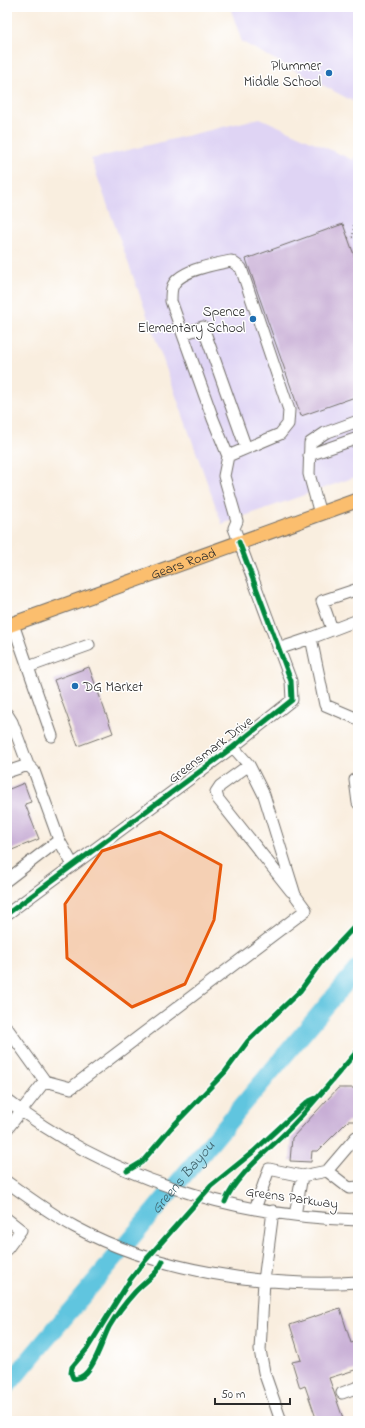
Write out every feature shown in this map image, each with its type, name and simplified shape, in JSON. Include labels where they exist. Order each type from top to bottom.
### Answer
[{"type":"main road","name":"Gears Road","points":[[10,625],[358,500]]},
{"type":"street","points":[[231,261],[241,268],[289,410],[288,424],[280,434],[228,456],[183,334],[171,301],[172,286],[182,276],[201,267],[231,261]]},
{"type":"street","points":[[183,334],[203,327],[246,448]]},
{"type":"street","points":[[320,514],[309,474],[310,443],[325,433],[358,421]]},
{"type":"street","points":[[309,455],[358,438]]},
{"type":"street","name":"Greensmark Drive","points":[[7,914],[233,747],[292,700],[290,681],[234,528],[237,521],[224,476],[228,456]]},
{"type":"street","points":[[332,629],[322,601],[358,589]]},
{"type":"street","points":[[278,649],[358,620]]},
{"type":"street","points":[[10,625],[28,667],[52,736]]},
{"type":"street","points":[[311,638],[325,705],[358,719]]},
{"type":"street","points":[[28,667],[89,645]]},
{"type":"street","points":[[7,714],[12,722],[28,765],[34,771],[59,840],[74,865]]},
{"type":"street","points":[[233,747],[249,765],[264,795],[295,895]]},
{"type":"street","points":[[7,772],[28,765]]},
{"type":"street","points":[[7,1028],[45,1082],[71,1088],[306,910],[218,799],[216,792],[220,786],[249,765]]},
{"type":"street","points":[[358,778],[355,780],[358,804]]},
{"type":"street","points":[[7,880],[59,840]]},
{"type":"street","points":[[7,1129],[45,1082]]},
{"type":"street","name":"Greens Parkway","points":[[7,1100],[74,1146],[136,1174],[219,1201],[255,1209],[295,1215],[358,1220]]},
{"type":"street","points":[[255,1209],[269,1168],[302,1176],[327,1171],[356,1137],[358,1137]]},
{"type":"street","points":[[327,1171],[350,1188],[358,1187]]},
{"type":"street","points":[[295,1215],[302,1176]]},
{"type":"street","points":[[7,1182],[41,1207],[76,1228],[130,1251],[167,1262],[234,1277],[264,1281],[339,1283],[358,1282]]},
{"type":"street","points":[[273,1211],[264,1281],[260,1350],[264,1372],[281,1421]]},
{"type":"street","points":[[7,1219],[21,1230],[7,1249]]},
{"type":"street","points":[[342,1394],[358,1388]]},
{"type":"path","points":[[348,238],[353,237],[358,162]]},
{"type":"highlighted area","points":[[160,832],[221,865],[214,920],[185,984],[132,1007],[67,958],[65,904],[102,851]]},
{"type":"shaded area","name":"Plummer Middle School","points":[[230,7],[358,7],[358,104],[242,42]]},
{"type":"shaded area","name":"Spence Elementary School","points":[[260,118],[353,160],[358,151],[358,476],[222,524],[91,159]]},
{"type":"building","points":[[343,224],[358,266],[358,396],[301,416],[246,259]]},
{"type":"building","points":[[89,667],[113,733],[78,746],[54,680]]},
{"type":"building","points":[[24,783],[31,802],[25,804],[39,839],[12,850],[7,837],[7,790]]},
{"type":"building","points":[[338,1088],[358,1088],[358,1121],[348,1121],[318,1151],[312,1151],[311,1162],[290,1161],[292,1138]]},
{"type":"building","points":[[340,1308],[351,1343],[358,1341],[358,1369],[329,1378],[344,1421],[317,1421],[305,1386],[300,1388],[292,1362],[301,1360],[290,1325]]},
{"type":"waterway","name":"Greens Bayou","points":[[7,1386],[358,968]]},
{"type":"cycle path","points":[[7,914],[233,747],[292,700],[291,681],[239,542]]},
{"type":"cycle path","points":[[127,1171],[142,1162],[171,1128],[225,1072],[248,1041],[300,991],[322,961],[358,923]]},
{"type":"cycle path","points":[[225,1202],[230,1192],[246,1171],[286,1133],[358,1050]]},
{"type":"cycle path","points":[[163,1261],[158,1270],[135,1292],[115,1318],[109,1327],[95,1359],[85,1374],[79,1378],[73,1378],[71,1373],[72,1367],[87,1349],[130,1280],[144,1262],[211,1186],[253,1152],[307,1102],[316,1098]]},
{"type":"place","name":"Plummer Middle School","points":[[329,73]]},
{"type":"place","name":"Spence Elementary School","points":[[253,319]]},
{"type":"place","name":"DG Market","points":[[75,686]]}]
